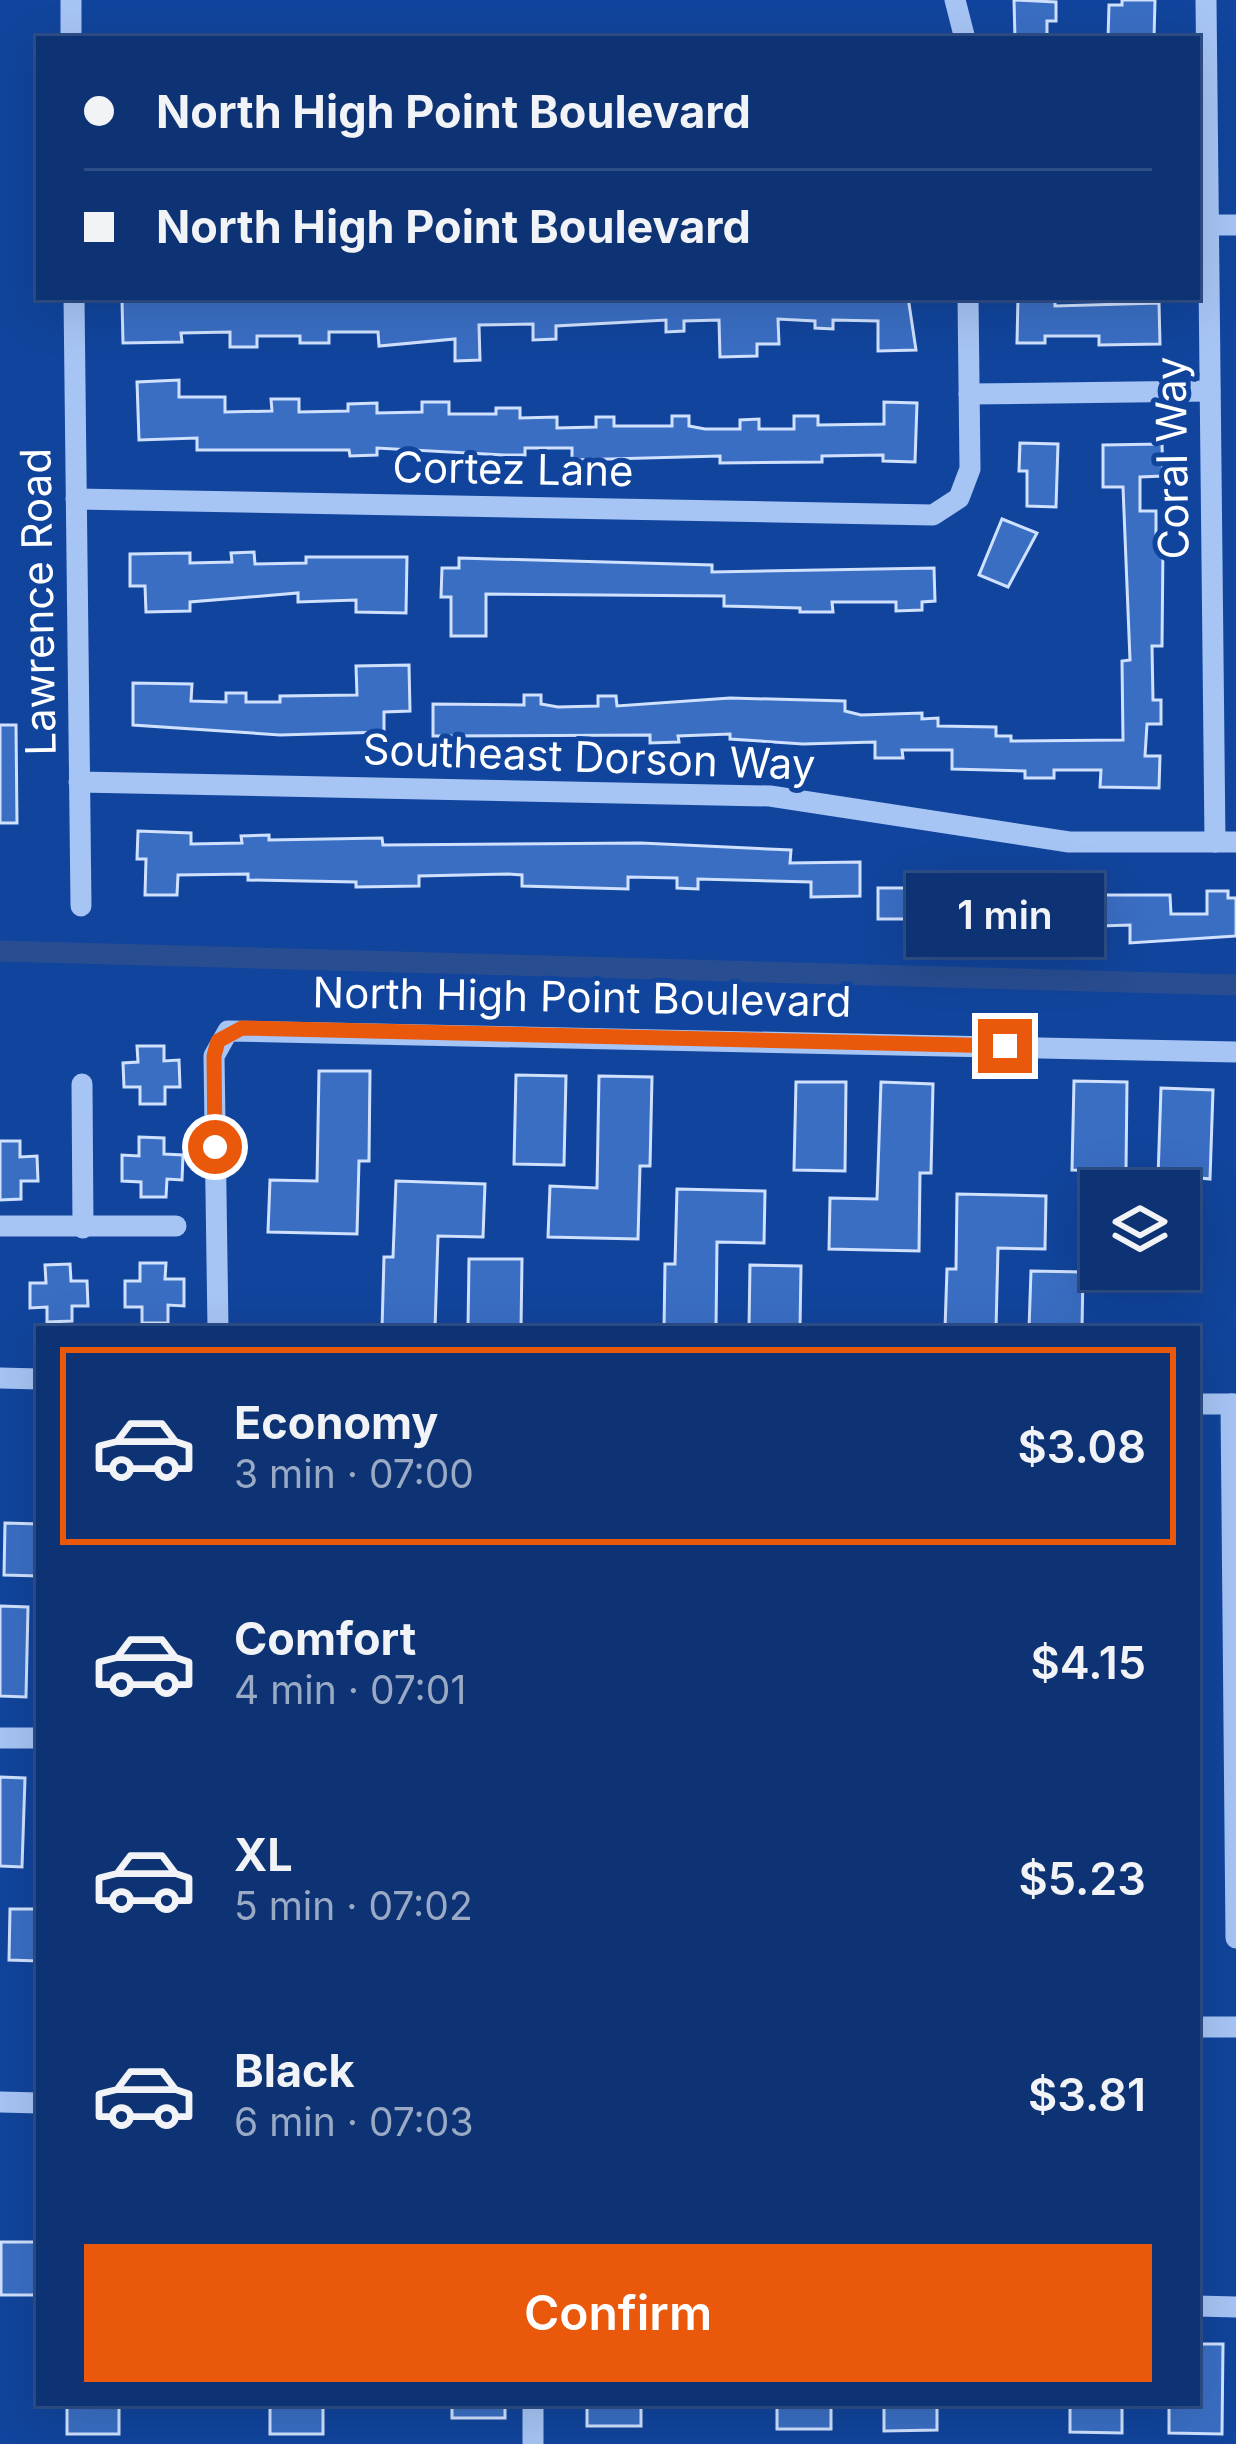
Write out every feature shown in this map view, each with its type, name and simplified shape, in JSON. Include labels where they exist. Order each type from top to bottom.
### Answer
[{"type":"street","points":[[70,0],[71,36]]},
{"type":"street","points":[[956,0],[964,36]]},
{"type":"street","name":"Coral Way","points":[[1205,0],[1210,392],[1226,842]]},
{"type":"street","points":[[1208,225],[1236,225]]},
{"type":"street","name":"Lawrence Road","points":[[74,300],[80,906]]},
{"type":"street","points":[[968,300],[970,394],[1210,392]]},
{"type":"street","name":"Cortez Lane","points":[[76,499],[918,517],[947,508],[959,498],[970,469],[970,394]]},
{"type":"street","name":"Southeast Dorson Way","points":[[79,782],[770,796],[1069,842],[1226,842]]},
{"type":"street","name":"North High Point Boulevard","points":[[218,1326],[214,1056],[228,1031],[1236,1052]]},
{"type":"street","points":[[82,1084],[83,1228]]},
{"type":"street","points":[[0,1226],[176,1226]]},
{"type":"street","points":[[0,1378],[36,1378]]},
{"type":"street","points":[[1200,1404],[1233,1404],[1236,1938]]},
{"type":"street","points":[[0,1738],[36,1738]]},
{"type":"street","points":[[1200,2027],[1236,2027]]},
{"type":"street","points":[[0,2102],[36,2103]]},
{"type":"street","points":[[1200,2306],[1236,2306]]},
{"type":"street","points":[[532,2406],[533,2444]]},
{"type":"building","points":[[1014,0],[1056,2],[1056,21],[1047,21],[1047,36],[1015,36]]},
{"type":"building","points":[[1122,0],[1155,0],[1154,36],[1108,36],[1109,5],[1122,5]]},
{"type":"building","points":[[122,300],[908,300],[916,350],[878,351],[878,321],[833,320],[833,329],[815,328],[815,321],[778,319],[779,344],[757,344],[757,356],[720,357],[719,320],[684,321],[684,331],[666,332],[666,320],[556,326],[556,339],[533,340],[533,324],[479,325],[480,360],[455,361],[455,339],[379,346],[378,332],[329,332],[329,343],[300,343],[300,336],[257,336],[257,347],[230,347],[230,332],[181,333],[182,342],[123,343]]},
{"type":"building","points":[[1018,300],[1055,300],[1055,306],[1159,303],[1160,344],[1099,345],[1099,336],[1045,336],[1045,343],[1017,343]]},
{"type":"building","points":[[179,380],[179,397],[225,397],[225,412],[272,411],[271,399],[299,399],[299,412],[348,411],[348,404],[377,403],[377,413],[422,412],[422,402],[449,402],[449,414],[496,414],[496,408],[520,408],[520,418],[557,417],[557,428],[596,427],[596,417],[614,417],[614,426],[672,426],[672,416],[689,416],[689,426],[705,429],[740,429],[740,420],[759,419],[759,429],[794,429],[794,416],[818,416],[818,425],[884,424],[884,402],[917,403],[915,462],[883,461],[883,455],[822,456],[822,462],[720,463],[720,456],[572,460],[572,448],[525,448],[525,455],[504,455],[377,448],[377,455],[350,456],[349,450],[197,450],[197,438],[139,440],[137,382]]},
{"type":"building","points":[[1020,443],[1058,444],[1056,507],[1027,506],[1027,471],[1019,471]]},
{"type":"building","points":[[1162,444],[1163,476],[1140,477],[1140,511],[1156,511],[1156,546],[1163,545],[1162,646],[1152,646],[1153,700],[1161,700],[1161,724],[1147,724],[1145,756],[1160,756],[1159,788],[1100,787],[1101,770],[1054,770],[1054,778],[1025,778],[1025,771],[952,769],[952,750],[902,750],[903,758],[875,758],[875,742],[803,744],[730,739],[730,734],[678,736],[679,742],[650,743],[650,735],[433,736],[433,704],[524,705],[524,695],[541,695],[541,704],[558,707],[598,706],[598,696],[616,696],[617,706],[730,698],[845,701],[845,711],[861,715],[922,713],[922,719],[938,718],[938,726],[996,727],[996,736],[1011,736],[1011,741],[1123,740],[1122,661],[1130,660],[1123,487],[1103,487],[1103,445]]},
{"type":"building","points":[[1002,519],[1037,533],[1008,587],[979,575]]},
{"type":"building","points":[[254,552],[255,564],[306,563],[306,557],[407,557],[406,613],[356,612],[356,600],[298,602],[298,593],[190,602],[190,611],[146,612],[145,586],[130,586],[130,554],[190,553],[190,563],[232,562],[231,553]]},
{"type":"building","points":[[459,558],[712,565],[712,572],[934,568],[935,601],[922,602],[922,610],[896,611],[896,602],[832,602],[833,612],[800,612],[800,608],[724,606],[724,596],[486,594],[486,636],[451,636],[451,597],[441,597],[442,568],[459,568]]},
{"type":"building","points":[[409,665],[410,711],[384,712],[384,732],[280,735],[133,725],[133,683],[192,684],[191,701],[226,702],[226,693],[246,693],[246,702],[280,702],[280,696],[357,695],[356,666]]},
{"type":"building","points":[[0,725],[16,725],[17,823],[0,823]]},
{"type":"building","points":[[138,831],[191,833],[191,844],[242,843],[241,836],[269,835],[269,840],[382,838],[383,845],[641,843],[791,850],[790,863],[860,862],[860,896],[811,897],[811,882],[698,879],[698,889],[677,888],[677,878],[628,877],[628,889],[522,886],[522,875],[508,874],[419,876],[419,886],[356,887],[356,882],[248,880],[248,874],[178,875],[177,895],[145,895],[146,859],[137,859]]},
{"type":"building","points":[[913,880],[1015,886],[1015,895],[1170,895],[1171,914],[1207,914],[1207,891],[1228,891],[1228,898],[1236,898],[1236,936],[1130,943],[1130,925],[1069,927],[1069,936],[1051,936],[1051,928],[1036,928],[1036,920],[994,919],[994,928],[976,928],[976,919],[878,919],[878,888],[913,888]]},
{"type":"building","points":[[137,1046],[164,1046],[164,1061],[179,1060],[180,1087],[165,1087],[165,1104],[140,1104],[140,1087],[124,1087],[123,1063],[138,1062]]},
{"type":"building","points":[[319,1071],[370,1071],[369,1161],[359,1161],[357,1234],[268,1232],[270,1180],[317,1181]]},
{"type":"building","points":[[516,1075],[566,1076],[564,1165],[514,1164]]},
{"type":"building","points":[[599,1076],[652,1077],[650,1166],[640,1166],[638,1239],[548,1237],[550,1186],[597,1188]]},
{"type":"building","points":[[1074,1081],[1127,1082],[1126,1170],[1072,1170]]},
{"type":"building","points":[[796,1082],[846,1082],[845,1171],[794,1170]]},
{"type":"building","points":[[881,1082],[933,1084],[931,1173],[920,1173],[919,1251],[829,1249],[830,1198],[877,1199]]},
{"type":"building","points":[[1161,1088],[1213,1090],[1210,1179],[1200,1178],[1200,1170],[1158,1170]]},
{"type":"building","points":[[139,1137],[164,1138],[164,1154],[183,1155],[182,1180],[167,1179],[166,1197],[141,1197],[141,1182],[122,1181],[122,1155],[139,1156]]},
{"type":"building","points":[[0,1141],[20,1141],[20,1157],[37,1156],[38,1181],[21,1181],[21,1199],[0,1200]]},
{"type":"building","points":[[396,1181],[485,1184],[483,1237],[438,1236],[435,1326],[382,1326],[384,1257],[393,1257]]},
{"type":"building","points":[[677,1189],[765,1191],[764,1243],[717,1242],[716,1326],[664,1326],[665,1264],[675,1264]]},
{"type":"building","points":[[957,1194],[1046,1196],[1045,1249],[998,1248],[996,1326],[945,1326],[947,1269],[956,1269]]},
{"type":"building","points":[[469,1259],[522,1259],[521,1326],[468,1326]]},
{"type":"building","points":[[140,1263],[166,1263],[165,1279],[184,1279],[184,1306],[168,1305],[168,1323],[142,1323],[142,1307],[125,1307],[125,1281],[140,1281]]},
{"type":"building","points":[[70,1264],[71,1281],[87,1281],[88,1306],[72,1306],[72,1321],[47,1322],[47,1307],[30,1308],[30,1283],[46,1283],[45,1265]]},
{"type":"building","points":[[750,1265],[801,1266],[800,1326],[749,1326]]},
{"type":"building","points":[[1031,1271],[1080,1272],[1082,1326],[1029,1326]]},
{"type":"building","points":[[5,1523],[36,1524],[36,1576],[4,1575]]},
{"type":"building","points":[[0,1606],[28,1607],[26,1697],[0,1696]]},
{"type":"building","points":[[0,1777],[25,1778],[22,1867],[0,1866]]},
{"type":"building","points":[[10,1909],[36,1909],[36,1961],[9,1960]]},
{"type":"building","points":[[1,2242],[36,2242],[36,2295],[1,2295]]},
{"type":"building","points":[[1200,2344],[1223,2344],[1222,2434],[1169,2433],[1169,2406],[1200,2406]]},
{"type":"building","points":[[67,2406],[119,2406],[119,2434],[67,2434]]},
{"type":"building","points":[[270,2406],[323,2406],[323,2434],[270,2434]]},
{"type":"building","points":[[452,2406],[505,2406],[505,2418],[452,2418]]},
{"type":"building","points":[[587,2406],[641,2406],[641,2426],[587,2426]]},
{"type":"building","points":[[777,2406],[831,2406],[831,2429],[777,2429]]},
{"type":"building","points":[[884,2406],[937,2406],[937,2430],[884,2431]]},
{"type":"building","points":[[1070,2406],[1122,2406],[1122,2433],[1070,2432]]},
{"type":"waterway","points":[[0,951],[1236,985]]},
{"type":"route","points":[[215,1147],[214,1056],[218,1041],[228,1031],[242,1028],[1005,1046]]}]
